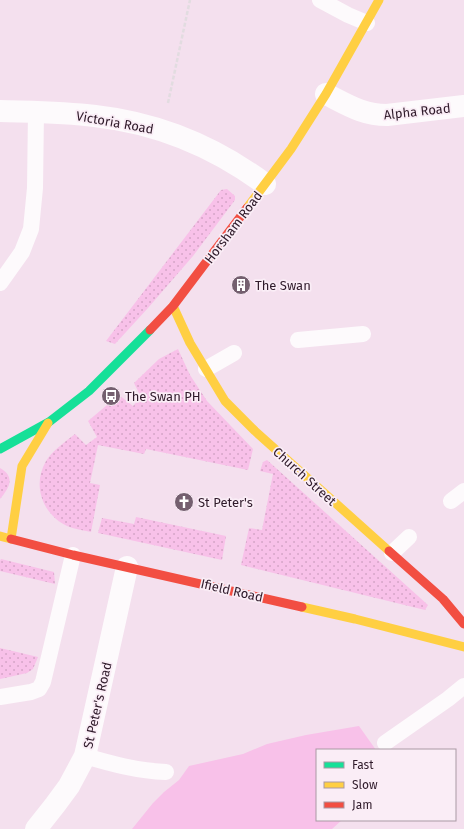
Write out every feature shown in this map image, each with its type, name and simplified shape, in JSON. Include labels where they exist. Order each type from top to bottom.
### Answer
[{"type":"street","name":"Horsham Road","points":[[0,449],[49,422],[89,391],[173,306],[291,149],[326,94],[379,0]]},
{"type":"street","name":"Alpha Road","points":[[326,94],[366,114],[387,116],[464,106]]},
{"type":"street","name":"Victoria Road","points":[[0,111],[95,116],[144,124],[194,142],[243,168],[265,184]]},
{"type":"street","name":"Church Street","points":[[173,306],[190,343],[225,401],[254,431],[443,599],[464,624]]},
{"type":"street","name":"Horsham Road","points":[[11,539],[22,466],[49,422]]},
{"type":"street","name":"Ifield Road","points":[[0,536],[354,619],[464,648]]},
{"type":"street","name":"St Peter's Road","points":[[36,829],[69,786],[85,756],[127,567]]},
{"type":"lane","points":[[320,0],[367,23]]},
{"type":"lane","points":[[0,283],[22,252],[31,229],[35,188],[36,112]]},
{"type":"lane","points":[[298,340],[363,334]]},
{"type":"lane","points":[[206,369],[234,353]]},
{"type":"lane","points":[[452,501],[464,491]]},
{"type":"lane","points":[[392,553],[409,537]]},
{"type":"lane","points":[[0,697],[31,692],[39,689],[43,682],[73,554]]},
{"type":"lane","points":[[385,743],[464,686]]},
{"type":"lane","points":[[85,756],[128,768],[149,772],[166,772]]},
{"type":"path","points":[[162,131],[190,0]]},
{"type":"shaded area","points":[[227,189],[235,196],[235,200],[193,256],[115,344],[106,341],[221,190]]},
{"type":"shaded area","points":[[178,349],[190,375],[207,401],[253,449],[248,470],[146,449],[144,454],[98,445],[90,483],[100,485],[91,532],[67,526],[58,521],[46,506],[40,489],[42,470],[46,461],[56,450],[75,434],[86,445],[97,437],[88,421],[119,395],[133,406],[141,397],[134,383],[159,359]]},
{"type":"shaded area","points":[[267,460],[428,605],[425,610],[241,565],[249,528],[262,530],[273,474],[260,471],[263,462]]},
{"type":"shaded area","points":[[0,468],[8,475],[9,483],[6,491],[0,499]]},
{"type":"shaded area","points":[[136,517],[226,536],[222,560],[98,533],[102,518],[134,524]]},
{"type":"shaded area","points":[[1,559],[54,572],[55,584],[0,571]]},
{"type":"shaded area","points":[[0,648],[38,657],[33,669],[27,673],[0,679]]},
{"type":"shaded area","points":[[359,726],[375,749],[316,749],[316,821],[341,821],[332,829],[132,829],[153,803],[179,780],[189,766],[243,754],[267,744],[306,735]]},
{"type":"traffic: fast","points":[[0,449],[49,422],[89,391],[150,330]]},
{"type":"traffic: slow","points":[[247,208],[291,149],[326,94],[379,0]]},
{"type":"traffic: slow","points":[[173,306],[190,343],[225,401],[255,431],[389,551]]},
{"type":"traffic: slow","points":[[0,536],[11,539],[22,466],[48,423]]},
{"type":"traffic: slow","points":[[302,607],[464,647]]},
{"type":"traffic: jam","points":[[150,330],[173,306],[247,208]]},
{"type":"traffic: jam","points":[[11,539],[73,555],[302,607]]},
{"type":"traffic: jam","points":[[389,551],[443,599],[464,624]]},
{"type":"place","name":"The Swan","points":[[241,285]]},
{"type":"place","name":"The Swan PH","points":[[111,396]]},
{"type":"place","name":"St Peter's","points":[[184,502]]}]
